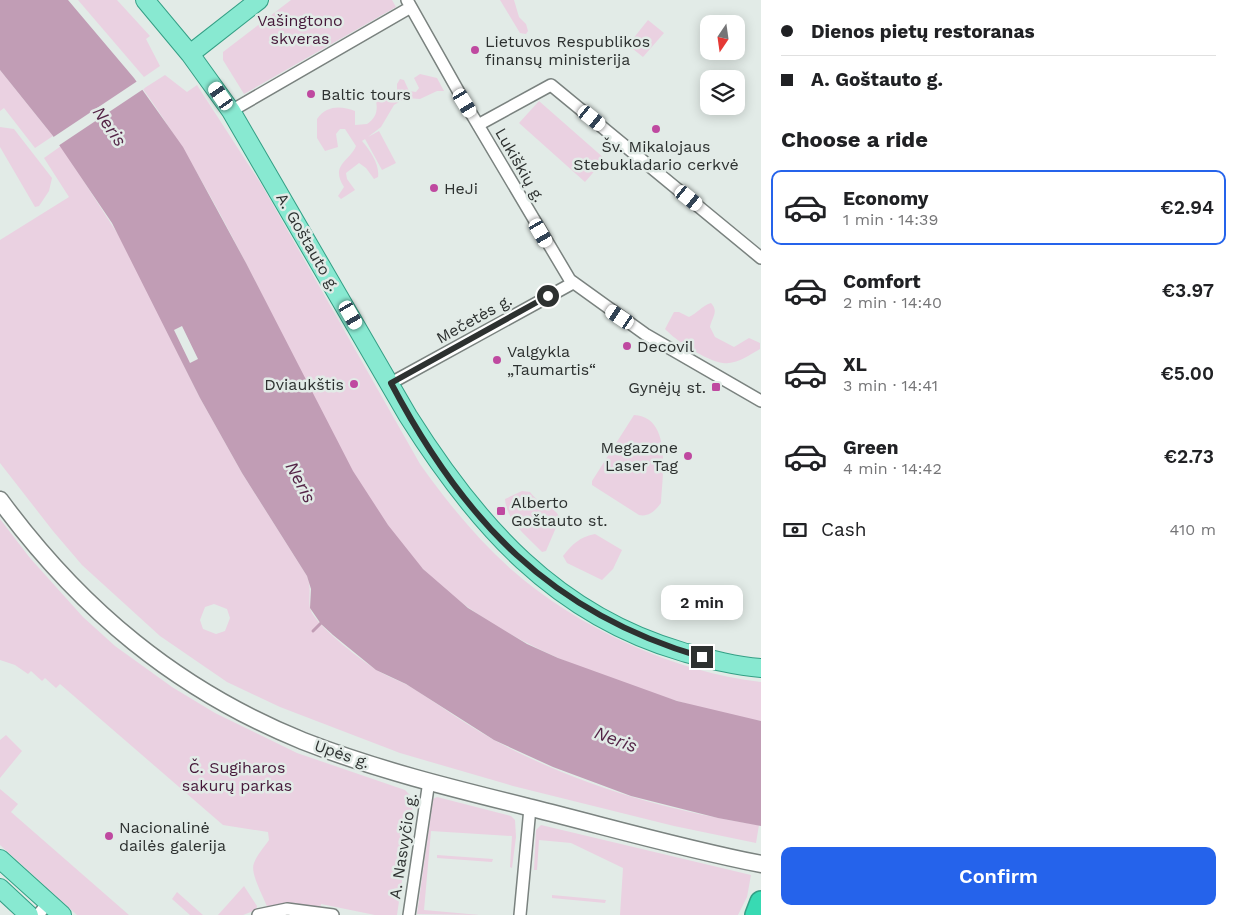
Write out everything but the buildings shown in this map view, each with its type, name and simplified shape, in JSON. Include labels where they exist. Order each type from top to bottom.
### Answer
[{"type":"highway","points":[[758,915],[761,903]]},
{"type":"main road","name":"A. Goštauto g.","points":[[144,0],[190,54],[231,111],[436,460],[467,502],[500,540],[536,574],[594,614],[647,639],[702,657],[761,668]]},
{"type":"main road","points":[[190,54],[259,0]]},
{"type":"main road","points":[[0,859],[43,909],[62,915]]},
{"type":"main road","points":[[0,888],[29,915]]},
{"type":"street","points":[[231,111],[409,3]]},
{"type":"street","name":"Lukiškių g.","points":[[409,3],[560,266],[573,282],[645,334],[761,400]]},
{"type":"street","points":[[478,125],[551,84],[761,258]]},
{"type":"street","name":"Mečetės g.","points":[[391,383],[573,282]]},
{"type":"street","name":"Upės g.","points":[[0,500],[46,560],[88,603],[130,640],[178,675],[244,714],[286,734],[340,754],[429,781],[530,808],[761,864]]},
{"type":"street","name":"A. Nasvyčio g.","points":[[408,915],[429,781]]},
{"type":"street","points":[[520,915],[530,808]]},
{"type":"street","points":[[258,915],[287,909],[332,915]]},
{"type":"green space","points":[[78,0],[117,0],[150,36],[146,39],[160,66],[144,77]]},
{"type":"green space","name":"Vašingtono skveras","points":[[291,0],[392,0],[396,7],[244,94],[223,60],[223,52]]},
{"type":"green space","points":[[500,0],[514,0],[519,17],[526,24],[528,31],[526,34],[520,33]]},
{"type":"green space","points":[[648,20],[664,33],[643,57],[628,45]]},
{"type":"green space","points":[[0,70],[53,136],[35,148],[4,108],[0,111]]},
{"type":"green space","points":[[420,74],[437,78],[444,91],[437,91],[420,99],[406,98],[394,105],[381,127],[368,137],[379,131],[396,163],[382,170],[365,139],[362,141],[376,163],[378,177],[374,179],[366,168],[359,163],[346,173],[347,179],[355,190],[341,199],[338,196],[344,187],[340,180],[340,169],[356,146],[345,129],[340,129],[336,134],[338,147],[325,151],[317,138],[317,119],[321,114],[330,109],[345,108],[355,111],[355,125],[367,124],[376,112],[375,96],[382,92],[391,99],[397,97],[397,84],[400,79],[404,80],[409,91],[416,92],[419,88],[414,78]]},
{"type":"green space","points":[[165,75],[187,92],[197,85],[263,187],[420,464],[475,533],[512,570],[538,591],[567,611],[597,628],[661,657],[728,677],[761,682],[761,721],[714,711],[654,694],[610,679],[552,655],[524,642],[471,610],[424,570],[387,526],[341,452],[209,193],[143,89]]},
{"type":"green space","points":[[539,101],[605,159],[585,182],[519,123]]},
{"type":"green space","points":[[0,127],[14,129],[52,178],[49,191],[39,206],[35,207],[0,147]]},
{"type":"green space","points":[[61,146],[121,239],[200,398],[242,473],[307,576],[309,581],[310,609],[324,628],[373,667],[411,687],[483,734],[525,756],[589,783],[622,794],[690,812],[759,825],[756,843],[674,826],[513,786],[400,753],[280,707],[227,682],[160,636],[82,565],[0,463],[0,240],[69,197],[44,158]],"holes":[[[214,604],[227,609],[230,618],[225,631],[216,634],[203,629],[200,620],[205,607]]]},
{"type":"green space","points":[[711,303],[715,312],[710,327],[715,337],[734,347],[749,338],[760,343],[760,349],[738,361],[723,363],[709,359],[692,350],[665,329],[674,312],[679,312],[689,317]]},
{"type":"green space","points":[[634,415],[646,418],[655,426],[660,437],[662,450],[661,503],[654,511],[646,515],[639,515],[592,485],[592,481]]},
{"type":"green space","points":[[522,491],[530,492],[554,510],[560,518],[546,551],[542,552],[519,528],[510,515],[505,499]]},
{"type":"green space","name":"Č. Sugiharos sakurų parkas","points":[[0,519],[30,558],[83,617],[115,646],[172,687],[215,713],[297,753],[405,790],[410,795],[413,804],[397,915],[375,915],[321,904],[319,915],[270,915],[256,881],[253,868],[257,857],[269,840],[268,832],[223,825],[60,684],[56,688],[45,678],[42,681],[31,671],[28,674],[15,665],[0,660]]},
{"type":"green space","points":[[595,534],[622,550],[613,569],[602,580],[567,563],[563,556],[577,542]]},
{"type":"green space","points":[[6,735],[22,751],[0,778],[0,740]]},
{"type":"green space","points":[[0,789],[18,804],[11,812],[129,915],[77,915],[0,845]]},
{"type":"green space","points":[[437,797],[511,816],[515,820],[516,837],[512,868],[510,867],[512,836],[431,831],[424,910],[480,915],[417,914],[433,799]]},
{"type":"green space","points":[[541,825],[751,875],[747,897],[738,915],[620,915],[623,868],[571,843],[539,840],[537,870],[534,870],[536,830]]},
{"type":"green space","points":[[437,855],[493,859],[492,862],[437,858]]},
{"type":"green space","points":[[244,886],[257,906],[256,910],[243,915],[218,915]]},
{"type":"green space","points":[[177,892],[203,915],[190,915],[172,899]]},
{"type":"green space","points":[[552,895],[606,900],[605,903],[552,898]]},
{"type":"water","name":"Neris","points":[[0,0],[68,0],[134,78],[183,147],[246,263],[353,471],[388,525],[423,569],[468,608],[527,644],[558,658],[677,701],[761,721],[761,826],[718,818],[631,796],[553,767],[494,740],[406,684],[376,670],[321,624],[310,608],[311,589],[307,576],[242,473],[200,398],[112,223],[53,136],[0,70]]},
{"type":"pier","points":[[139,80],[145,88],[58,146],[52,138]]},
{"type":"pier","points":[[182,326],[198,359],[190,363],[174,330]]},
{"type":"waterway","points":[[313,631],[323,621]]},
{"type":"place","name":"Lietuvos Respublikos finansų ministerija","points":[[475,50]]},
{"type":"place","name":"Baltic tours","points":[[311,94]]},
{"type":"place","name":"Šv. Mikalojaus Stebukladario cerkvė","points":[[656,129]]},
{"type":"place","name":"HeJi","points":[[434,188]]},
{"type":"place","name":"Decovil","points":[[627,346]]},
{"type":"place","name":"Valgykla „Taumartis“","points":[[497,360]]},
{"type":"place","name":"Dviaukštis","points":[[354,384]]},
{"type":"place","name":"Gynėjų st.","points":[[716,387]]},
{"type":"place","name":"Megazone Laser Tag","points":[[688,456]]},
{"type":"place","name":"Alberto Goštauto st.","points":[[501,511]]},
{"type":"place","name":"Nacionalinė dailės galerija","points":[[109,836]]},
{"type":"route","points":[[548,296],[391,383],[408,416],[436,460],[467,502],[500,540],[536,574],[594,614],[617,626],[674,649],[702,657]]}]
